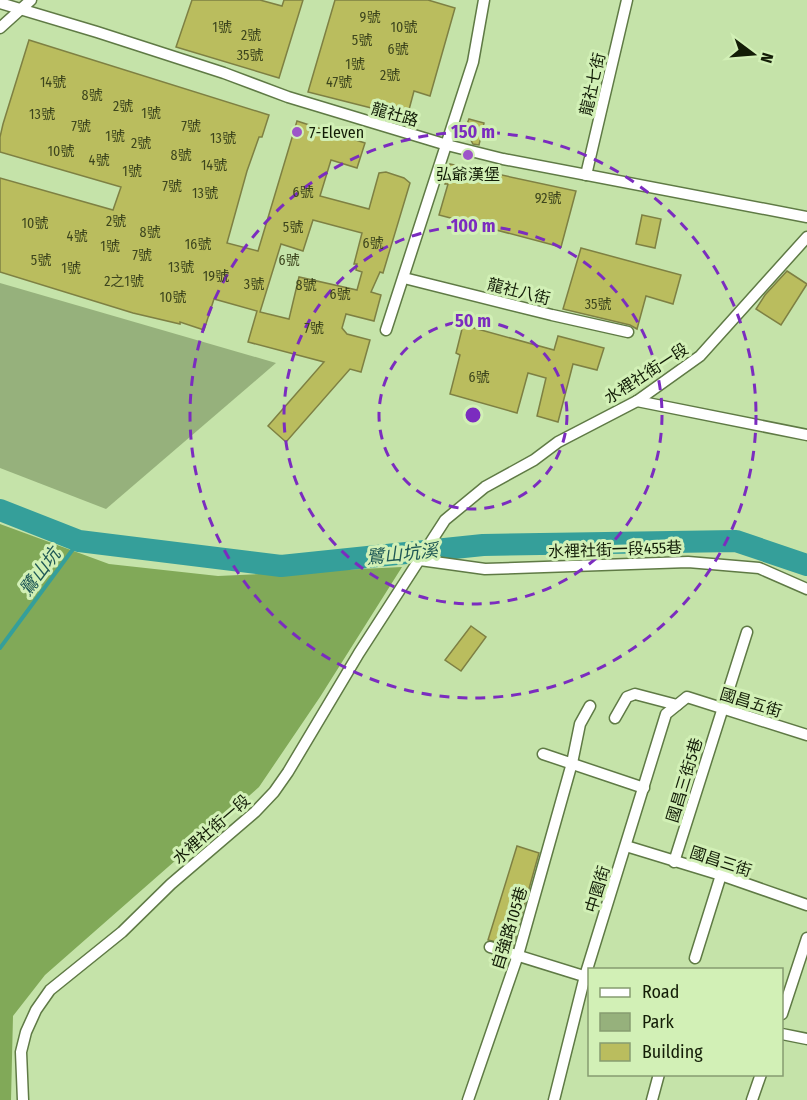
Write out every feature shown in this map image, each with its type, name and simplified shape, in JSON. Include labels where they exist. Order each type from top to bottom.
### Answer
[{"type":"street","points":[[0,28],[22,5],[31,0]]},
{"type":"street","points":[[386,330],[472,62],[484,0]]},
{"type":"street","name":"龍社七街","points":[[586,175],[627,0]]},
{"type":"street","name":"龍社路","points":[[0,3],[22,5],[288,97],[447,145],[503,159],[807,218]]},
{"type":"street","name":"水裡社街一段","points":[[23,1100],[21,1052],[23,1042],[36,1010],[50,990],[122,932],[163,891],[255,812],[274,792],[358,652],[445,520],[485,487],[534,460],[558,442],[637,401],[700,356],[807,237]]},
{"type":"street","name":"龍社八街","points":[[404,278],[628,332]]},
{"type":"street","points":[[637,401],[807,435]]},
{"type":"street","name":"水裡社街一段455巷","points":[[420,560],[485,569],[688,562],[759,568],[807,590]]},
{"type":"street","name":"國昌三街5巷","points":[[674,861],[747,632]]},
{"type":"street","points":[[615,718],[627,697],[635,694],[677,705]]},
{"type":"street","name":"國昌五街","points":[[687,698],[807,735]]},
{"type":"street","name":"中園街","points":[[590,968],[666,714],[687,698]]},
{"type":"street","name":"自強路105巷","points":[[468,1100],[518,955],[572,763],[580,724],[590,706]]},
{"type":"street","points":[[543,754],[644,788]]},
{"type":"street","name":"國昌三街","points":[[626,846],[721,875],[807,906]]},
{"type":"street","points":[[695,958],[721,875]]},
{"type":"street","points":[[783,1011],[807,938]]},
{"type":"street","points":[[490,947],[587,977]]},
{"type":"street","name":"中園街","points":[[555,1100],[587,977]]},
{"type":"street","points":[[783,1034],[807,1039]]},
{"type":"street","points":[[652,1100],[658,1076]]},
{"type":"street","points":[[752,1100],[760,1076]]},
{"type":"green space","points":[[0,283],[276,363],[106,509],[0,468]]},
{"type":"green space","points":[[0,524],[109,564],[218,576],[402,567],[320,697],[259,787],[45,975],[13,1016],[11,1100],[0,1100]]},
{"type":"building","points":[[192,0],[260,0],[282,6],[284,0],[303,0],[279,78],[176,47]]},
{"type":"building","points":[[335,0],[428,0],[455,8],[430,96],[414,91],[407,117],[308,92]]},
{"type":"building","points":[[29,40],[269,115],[247,171],[227,243],[258,251],[297,121],[365,143],[357,168],[331,160],[320,196],[369,209],[379,173],[386,172],[404,178],[410,183],[383,273],[380,272],[371,292],[381,295],[374,321],[346,314],[342,328],[347,334],[370,340],[361,372],[350,369],[286,442],[268,426],[324,362],[248,342],[257,311],[214,299],[204,330],[180,322],[180,324],[133,313],[0,272],[0,178],[113,210],[121,187],[0,152],[3,124]],"holes":[[[313,220],[362,233],[354,264],[357,264],[356,270],[362,272],[357,290],[299,277],[289,319],[260,312],[281,244],[303,251]]]},
{"type":"building","points":[[469,119],[484,123],[479,145],[473,144],[465,129]]},
{"type":"building","points":[[450,164],[576,191],[561,247],[439,215],[448,184],[445,184]]},
{"type":"building","points":[[642,215],[661,219],[655,248],[636,244]]},
{"type":"building","points":[[581,248],[681,275],[673,304],[646,296],[637,329],[630,325],[563,309]]},
{"type":"building","points":[[787,271],[807,284],[781,325],[756,309],[765,295]]},
{"type":"building","points":[[463,325],[554,350],[558,336],[604,348],[597,370],[573,364],[558,422],[537,416],[546,378],[528,373],[517,413],[450,394],[460,355],[456,353]]},
{"type":"building","points":[[471,626],[486,637],[461,671],[445,660]]},
{"type":"building","points":[[517,846],[539,853],[513,946],[488,940]]},
{"type":"waterway","name":"鷺山坑溪","points":[[0,510],[79,541],[281,566],[483,545],[736,541],[807,565]]},
{"type":"waterway","name":"鷺山坑","points":[[0,648],[79,541]]},
{"type":"place","name":"7-Eleven","points":[[297,132]]},
{"type":"place","name":"弘爺漢堡","points":[[468,155]]}]
